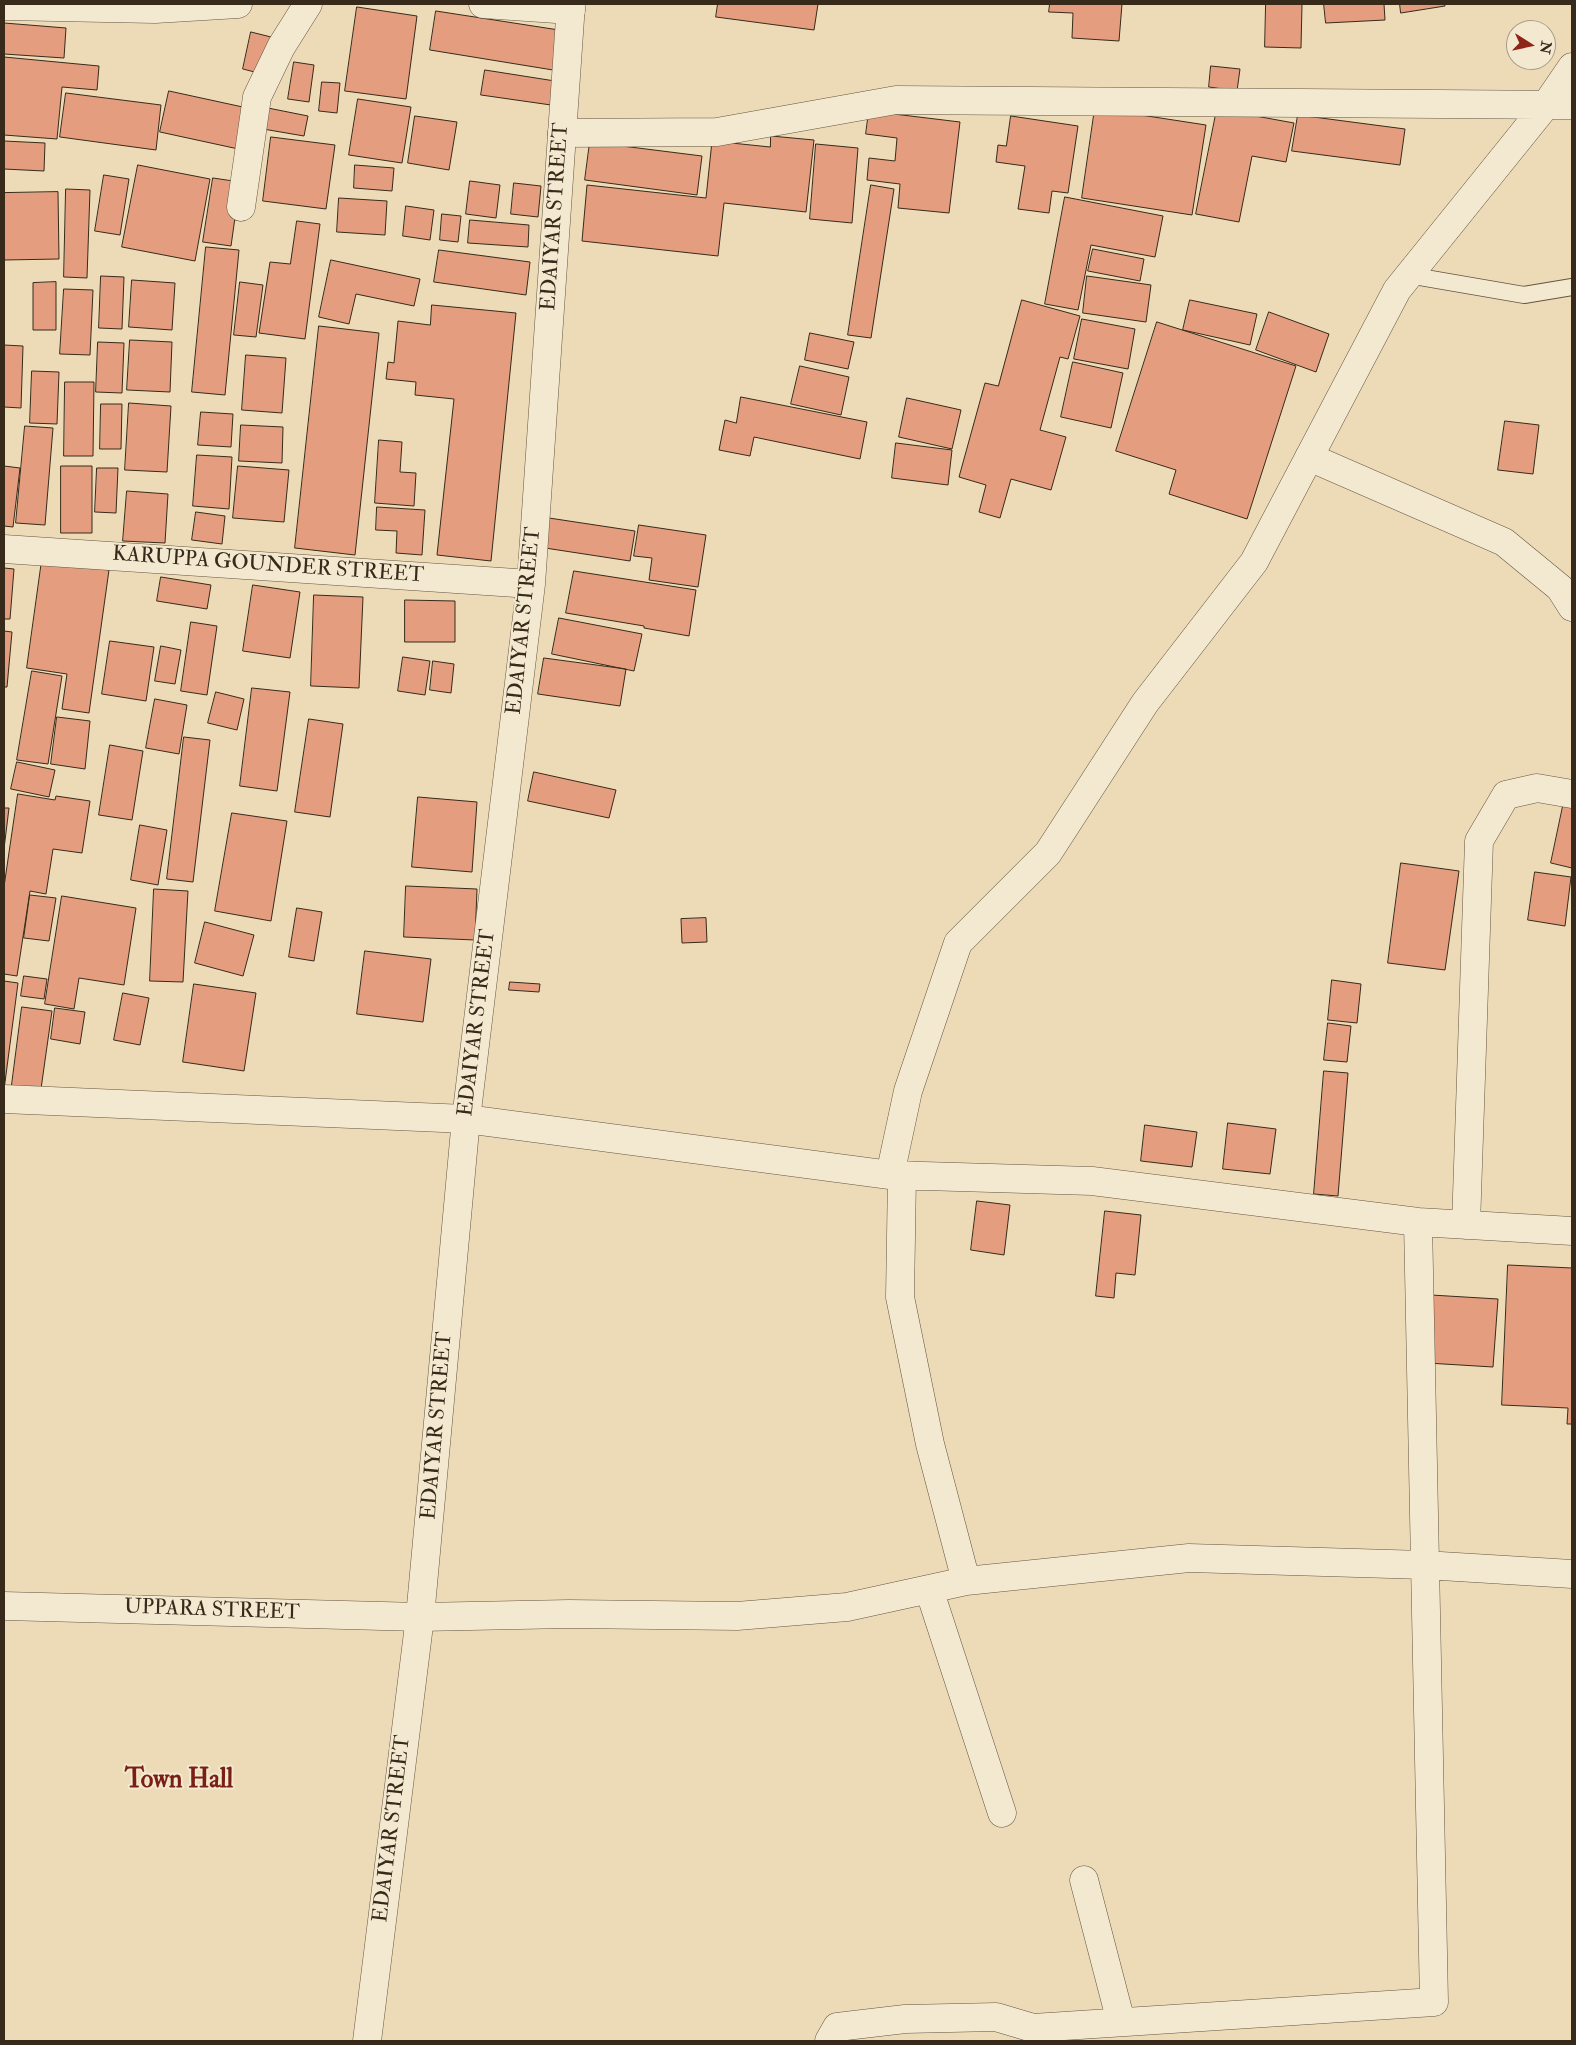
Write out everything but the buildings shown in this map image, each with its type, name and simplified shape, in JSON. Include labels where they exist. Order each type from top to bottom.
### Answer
[{"type":"street","points":[[4,6],[238,4]]},
{"type":"street","points":[[241,207],[257,97],[281,47],[308,4]]},
{"type":"street","points":[[483,4],[571,7]]},
{"type":"street","name":"EDAIYAR STREET","points":[[367,2041],[420,1617],[466,1119],[531,584],[571,7]]},
{"type":"street","points":[[966,1581],[930,1444],[900,1297],[896,1176],[908,1091],[958,943],[1048,853],[1145,703],[1254,562],[1397,290],[1408,275],[1559,105],[1572,67]]},
{"type":"street","points":[[562,134],[718,132],[896,100],[1559,105]]},
{"type":"street","points":[[1309,457],[1504,542],[1560,588],[1572,607]]},
{"type":"street","name":"KARUPPA GOUNDER STREET","points":[[4,549],[531,584]]},
{"type":"street","points":[[1466,1225],[1479,841],[1506,795],[1537,788],[1572,794]]},
{"type":"street","points":[[4,1099],[466,1119],[896,1176],[1092,1180],[1418,1222],[1572,1231]]},
{"type":"street","points":[[829,2041],[837,2027],[905,2019],[996,2017],[1033,2028],[1069,2033],[1121,2022],[1434,2002],[1418,1222]]},
{"type":"street","name":"UPPARA STREET","points":[[4,1606],[420,1617],[569,1614],[737,1616],[847,1607],[966,1581],[1189,1558],[1424,1565],[1572,1574]]},
{"type":"street","points":[[929,1589],[1002,1813]]},
{"type":"street","points":[[1084,1880],[1121,2022]]},
{"type":"lane","points":[[1408,275],[1524,295],[1572,287]]},
{"type":"district","name":"Town Hall","points":[[179,1781]]}]
